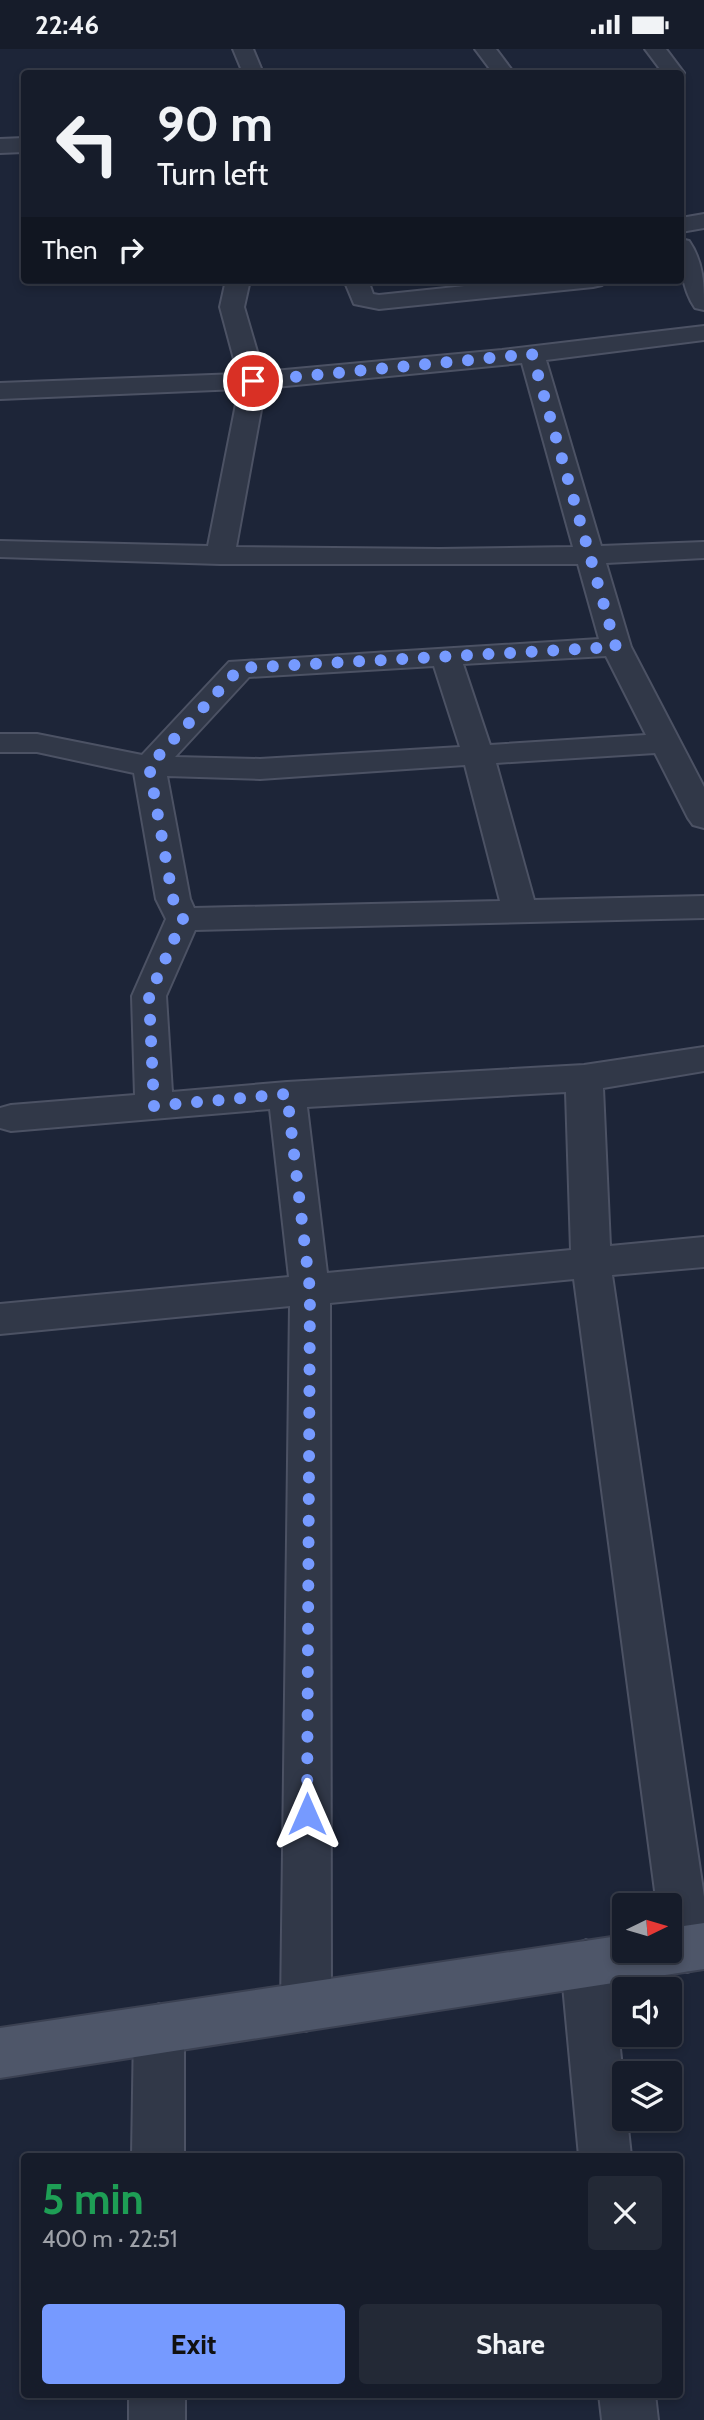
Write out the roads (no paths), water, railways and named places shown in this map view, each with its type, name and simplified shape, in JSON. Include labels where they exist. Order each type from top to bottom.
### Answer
[{"type":"main road","points":[[0,2053],[696,1947]]},
{"type":"street","points":[[243,49],[252,70]]},
{"type":"street","points":[[485,49],[501,70]]},
{"type":"street","points":[[655,49],[672,70]]},
{"type":"street","points":[[0,146],[21,145]]},
{"type":"street","points":[[684,224],[704,221]]},
{"type":"street","points":[[686,270],[704,303]]},
{"type":"street","points":[[220,556],[253,381],[232,307],[237,284]]},
{"type":"street","points":[[357,284],[363,299],[379,302],[554,284]]},
{"type":"street","points":[[0,391],[253,381],[532,354],[704,333]]},
{"type":"street","points":[[532,354],[616,647],[663,743],[704,818]]},
{"type":"street","points":[[0,549],[220,556],[589,557],[704,550]]},
{"type":"street","points":[[149,766],[240,668],[616,647]]},
{"type":"street","points":[[446,657],[478,755],[520,912]]},
{"type":"street","points":[[0,743],[37,743],[149,766],[260,769],[663,743]]},
{"type":"street","points":[[149,766],[173,899],[183,919]]},
{"type":"street","points":[[183,919],[704,907]]},
{"type":"street","points":[[154,1106],[149,996],[183,919]]},
{"type":"street","points":[[11,1118],[287,1094],[584,1078],[704,1059]]},
{"type":"street","points":[[584,1078],[591,1263],[696,1947]]},
{"type":"street","points":[[287,1094],[310,1290],[306,2007]]},
{"type":"street","points":[[0,1319],[704,1252]]},
{"type":"street","points":[[586,1964],[605,2153]]},
{"type":"street","points":[[158,2153],[159,2029]]},
{"type":"street","points":[[157,2420],[158,2398]]},
{"type":"street","points":[[627,2398],[630,2420]]}]
